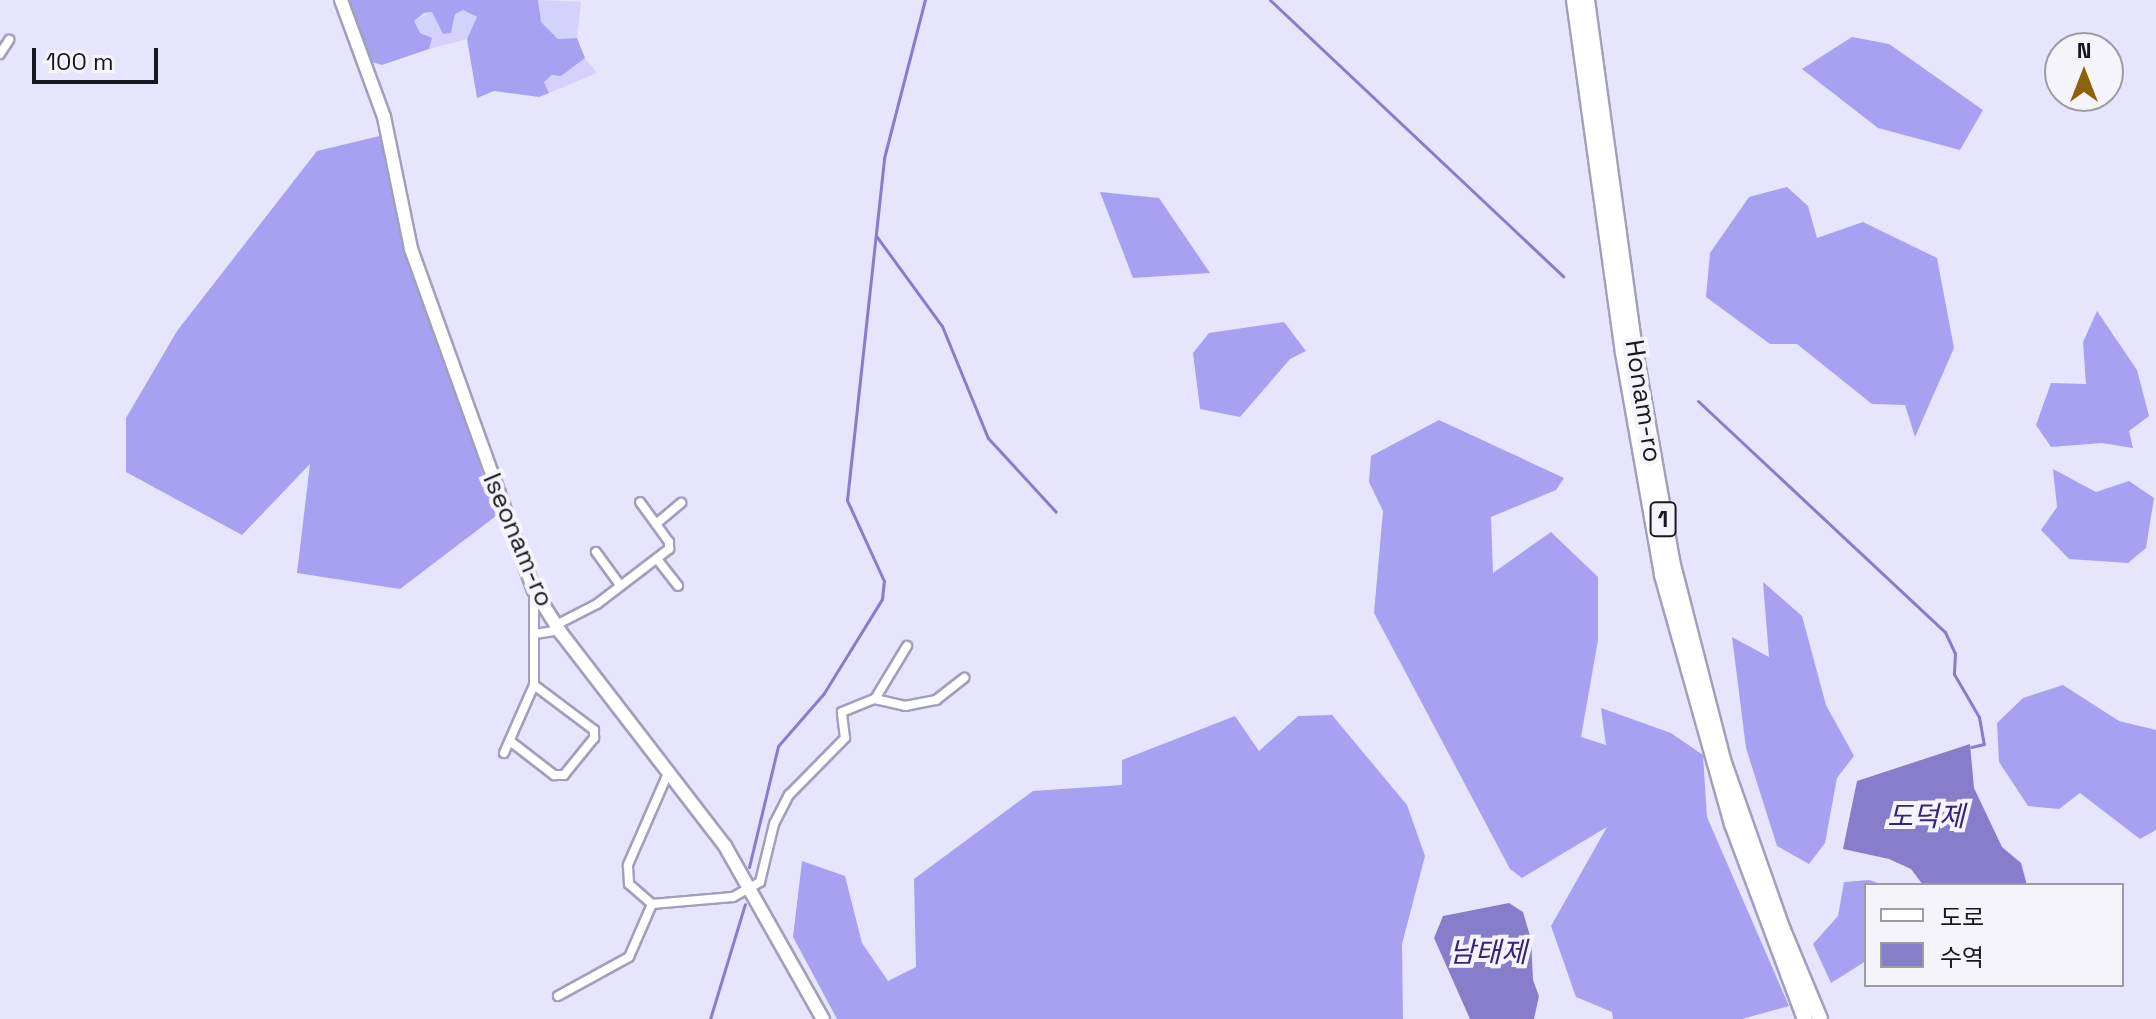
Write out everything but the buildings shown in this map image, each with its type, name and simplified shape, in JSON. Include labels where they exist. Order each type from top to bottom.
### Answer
[{"type":"highway","name":"Honam-ro","points":[[1574,0],[1621,338],[1662,575],[1732,824],[1805,1019]]},
{"type":"highway","name":"Honam-ro","points":[[1587,0],[1636,356],[1672,561],[1723,760],[1783,930],[1820,1019]]},
{"type":"main road","name":"Iseonam-ro","points":[[341,0],[384,117],[411,249],[534,590],[557,628],[669,771],[750,886],[823,1019]]},
{"type":"street","points":[[0,54],[9,40]]},
{"type":"street","points":[[535,634],[557,628],[669,549],[669,542],[640,502]]},
{"type":"street","points":[[656,524],[681,503]]},
{"type":"street","points":[[596,552],[620,585]]},
{"type":"street","points":[[657,559],[678,586]]},
{"type":"street","points":[[504,753],[534,685],[534,590]]},
{"type":"street","points":[[875,699],[907,646]]},
{"type":"street","points":[[669,771],[628,865],[629,884],[652,904],[733,897],[760,882],[774,824],[789,795],[845,738],[842,712],[875,699],[905,706],[936,700],[964,678]]},
{"type":"street","points":[[510,741],[554,775],[564,775],[594,738],[594,730],[534,685]]},
{"type":"street","points":[[558,996],[629,957],[652,904]]},
{"type":"shaded area","points":[[346,0],[538,0],[541,22],[558,39],[577,38],[585,58],[561,76],[552,75],[544,82],[549,93],[539,97],[494,91],[477,98],[467,39],[477,17],[463,10],[455,14],[451,33],[443,34],[432,12],[424,13],[414,21],[420,33],[432,38],[429,49],[382,65],[372,62]]},
{"type":"shaded area","points":[[538,0],[581,2],[577,38],[558,39],[541,22]]},
{"type":"shaded area","points":[[463,10],[478,18],[467,39],[429,49],[431,38],[420,34],[414,21],[432,12],[451,33],[455,14]]},
{"type":"shaded area","points":[[1852,37],[1889,44],[1983,110],[1960,150],[1878,128],[1802,69]]},
{"type":"shaded area","points":[[585,58],[597,73],[549,93],[544,82]]},
{"type":"shaded area","points":[[388,134],[411,249],[496,516],[400,589],[297,573],[310,464],[242,535],[126,472],[126,418],[177,331],[317,151]]},
{"type":"shaded area","points":[[1787,187],[1808,206],[1817,238],[1863,222],[1937,258],[1954,348],[1915,437],[1905,405],[1872,404],[1797,344],[1770,344],[1706,297],[1710,253],[1749,197]]},
{"type":"shaded area","points":[[1100,192],[1159,198],[1210,273],[1133,278]]},
{"type":"shaded area","points":[[2097,311],[2137,370],[2149,416],[2129,431],[2133,448],[2102,443],[2051,447],[2036,425],[2051,383],[2086,384],[2083,342]]},
{"type":"shaded area","points":[[1284,322],[1306,351],[1290,359],[1240,417],[1200,409],[1193,353],[1209,333]]},
{"type":"shaded area","points":[[1439,420],[1564,478],[1556,490],[1491,517],[1493,573],[1551,532],[1598,577],[1598,640],[1581,737],[1606,745],[1601,708],[1671,733],[1703,755],[1707,817],[1789,1006],[1742,1019],[1613,1019],[1612,1012],[1576,997],[1551,926],[1607,827],[1522,878],[1510,869],[1374,613],[1383,511],[1369,482],[1371,456]]},
{"type":"shaded area","points":[[2053,469],[2096,492],[2129,481],[2154,498],[2146,548],[2128,563],[2069,559],[2041,530],[2057,507]]},
{"type":"shaded area","points":[[1763,582],[1802,616],[1826,705],[1854,756],[1837,778],[1825,843],[1809,864],[1777,846],[1746,748],[1732,637],[1769,657]]},
{"type":"shaded area","points":[[2063,685],[2119,721],[2156,730],[2156,830],[2140,839],[2080,793],[2059,809],[2028,806],[1999,762],[1997,723],[2023,698]]},
{"type":"shaded area","points":[[1332,715],[1407,805],[1425,856],[1402,944],[1403,1019],[837,1019],[793,937],[802,861],[845,876],[862,943],[888,981],[916,967],[914,879],[1033,791],[1122,785],[1122,760],[1235,716],[1259,751],[1298,716]]},
{"type":"shaded area","points":[[1869,880],[1878,883],[1864,883],[1864,962],[1831,983],[1813,944],[1838,916],[1844,882]]},
{"type":"water","name":"도덕제","points":[[1970,744],[1974,788],[2002,847],[2021,863],[2026,883],[1922,883],[1911,869],[1889,859],[1843,849],[1857,781]]},
{"type":"water","name":"남태제","points":[[1509,903],[1523,912],[1531,939],[1533,980],[1539,996],[1534,1019],[1470,1019],[1434,938],[1443,916]]},
{"type":"waterway","points":[[749,867],[778,746],[824,693],[882,599],[884,581],[847,500],[884,158],[925,0]]},
{"type":"waterway","points":[[1270,0],[1563,276]]},
{"type":"waterway","points":[[877,237],[942,326],[988,438],[1056,512]]},
{"type":"waterway","points":[[1698,401],[1945,632],[1955,653],[1954,674],[1979,717],[1984,744],[1971,747]]},
{"type":"waterway","points":[[710,1019],[745,904]]}]
